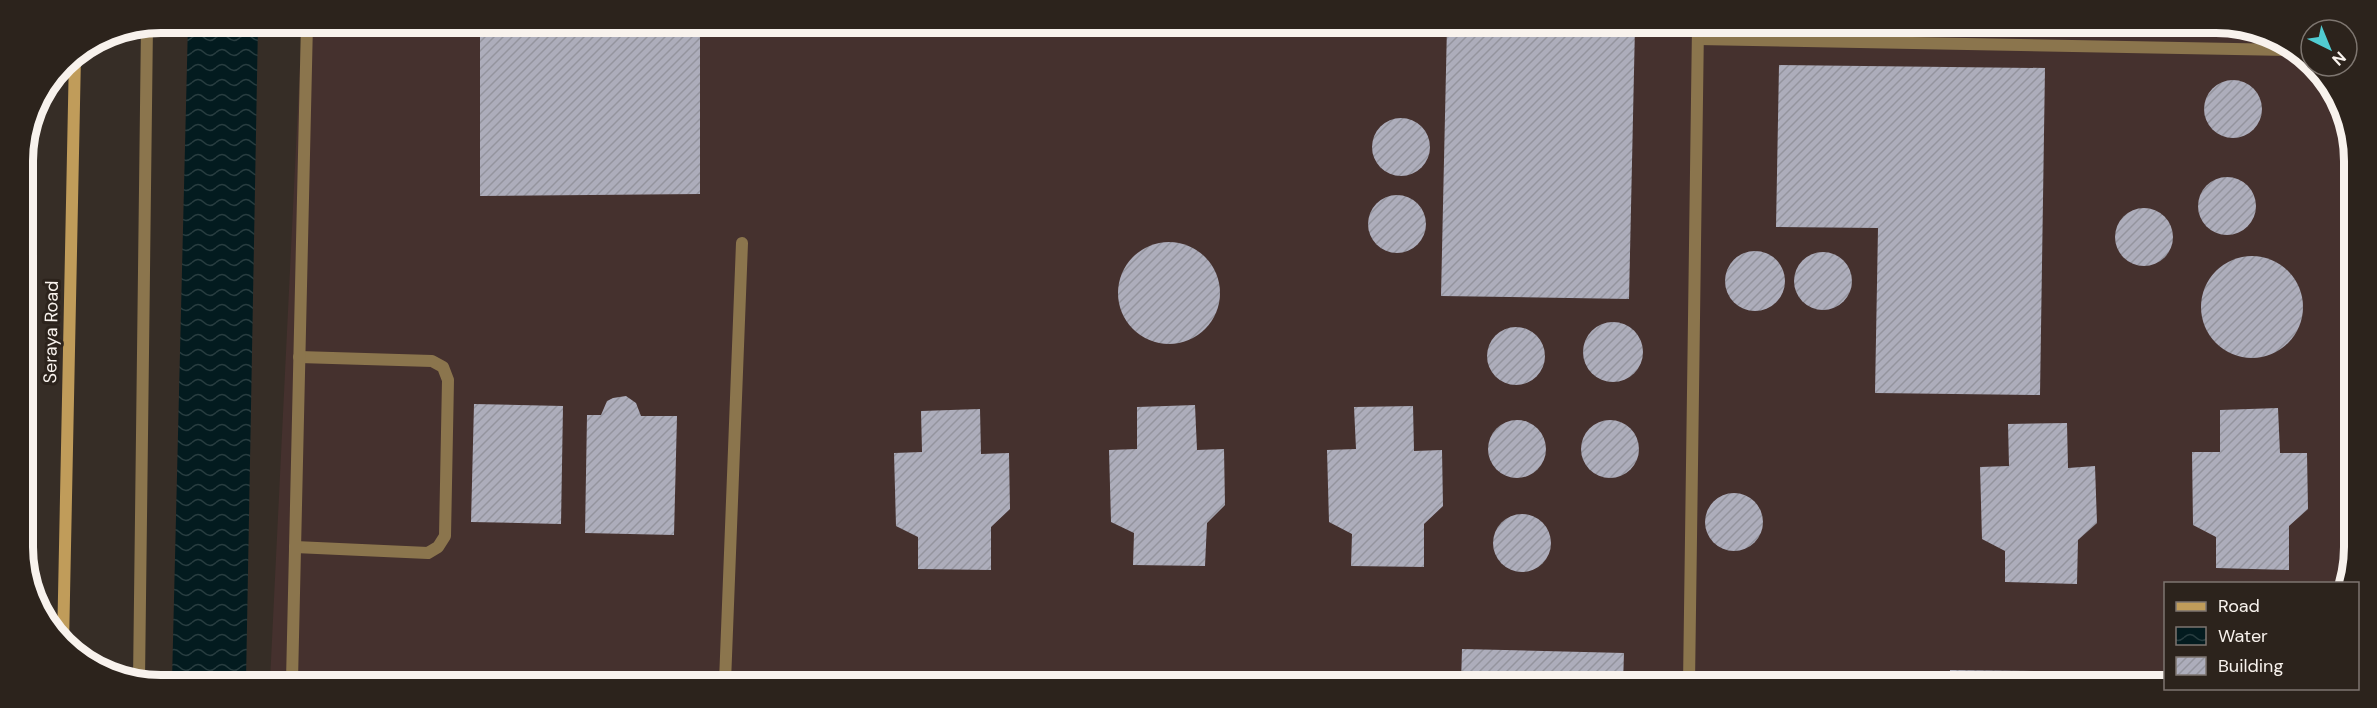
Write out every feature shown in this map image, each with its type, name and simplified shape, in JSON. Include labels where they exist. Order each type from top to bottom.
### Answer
[{"type":"street","name":"Seraya Road","points":[[63,629],[75,67]]},
{"type":"lane","points":[[292,675],[307,33]]},
{"type":"lane","points":[[1689,675],[1698,33]]},
{"type":"lane","points":[[139,673],[147,34]]},
{"type":"lane","points":[[1698,39],[2280,50]]},
{"type":"lane","points":[[725,675],[742,243]]},
{"type":"lane","points":[[295,547],[428,553],[438,547],[445,536],[448,380],[443,367],[432,361],[299,357]]},
{"type":"shaded area","points":[[302,33],[2216,33],[2249,37],[2280,50],[2294,60],[2299,65],[2299,78],[2312,78],[2327,97],[2342,136],[2344,153],[2343,563],[2339,582],[2164,582],[2164,675],[270,675]]},
{"type":"water","points":[[188,33],[258,33],[246,675],[172,675]]},
{"type":"building","points":[[480,33],[700,33],[700,194],[480,196]]},
{"type":"building","points":[[1447,33],[1635,33],[1629,299],[1441,296]]},
{"type":"building","points":[[1779,65],[2045,68],[2040,395],[1875,393],[1878,228],[1776,227]]},
{"type":"building","points":[[2227,80],[2239,80],[2254,88],[2262,103],[2262,115],[2254,130],[2239,138],[2227,138],[2212,130],[2204,115],[2204,103],[2212,88]]},
{"type":"building","points":[[1395,118],[1407,118],[1417,122],[1426,131],[1430,153],[1422,168],[1407,176],[1395,176],[1385,172],[1376,163],[1372,153],[1372,141],[1376,131],[1385,122]]},
{"type":"building","points":[[2221,177],[2233,177],[2243,181],[2252,190],[2256,212],[2248,227],[2233,235],[2221,235],[2211,231],[2202,222],[2198,212],[2198,200],[2202,190],[2211,181]]},
{"type":"building","points":[[1391,195],[1403,195],[1418,203],[1426,218],[1426,230],[1418,245],[1403,253],[1391,253],[1376,245],[1368,230],[1368,218],[1376,203]]},
{"type":"building","points":[[2138,208],[2150,208],[2160,212],[2169,221],[2173,243],[2165,258],[2150,266],[2138,266],[2128,262],[2119,253],[2115,243],[2115,231],[2119,221],[2128,212]]},
{"type":"building","points":[[1169,242],[1189,246],[1205,257],[1216,273],[1220,293],[1216,313],[1205,329],[1189,340],[1169,344],[1149,340],[1133,329],[1122,313],[1118,293],[1122,273],[1133,257],[1149,246]]},
{"type":"building","points":[[1755,251],[1776,260],[1785,281],[1776,302],[1755,311],[1734,302],[1725,281],[1734,260]]},
{"type":"building","points":[[1817,252],[1829,252],[1844,260],[1852,275],[1852,287],[1844,302],[1829,310],[1817,310],[1802,302],[1794,287],[1794,275],[1802,260]]},
{"type":"building","points":[[2252,256],[2272,260],[2288,271],[2299,287],[2303,307],[2299,327],[2288,343],[2272,354],[2252,358],[2232,354],[2216,343],[2205,327],[2201,307],[2205,287],[2216,271],[2232,260]]},
{"type":"building","points":[[1613,322],[1634,331],[1643,352],[1634,373],[1613,382],[1592,373],[1583,352],[1592,331]]},
{"type":"building","points":[[1510,327],[1522,327],[1532,331],[1541,340],[1545,362],[1537,377],[1522,385],[1510,385],[1500,381],[1491,372],[1487,362],[1487,350],[1491,340],[1500,331]]},
{"type":"building","points":[[626,396],[636,403],[641,416],[677,416],[674,535],[585,533],[587,415],[601,415],[607,401]]},
{"type":"building","points":[[474,404],[563,406],[561,524],[471,522]]},
{"type":"building","points":[[1195,405],[1197,450],[1224,449],[1225,505],[1207,523],[1205,566],[1133,565],[1134,533],[1111,522],[1109,450],[1137,449],[1137,407]]},
{"type":"building","points":[[1413,406],[1414,451],[1442,450],[1443,506],[1424,524],[1424,567],[1351,566],[1352,534],[1329,522],[1327,450],[1356,449],[1354,407]]},
{"type":"building","points":[[2278,408],[2280,453],[2307,453],[2308,509],[2289,526],[2289,570],[2216,568],[2216,537],[2193,525],[2192,452],[2220,452],[2220,410]]},
{"type":"building","points":[[980,409],[981,454],[1009,453],[1010,509],[991,527],[991,570],[918,569],[918,537],[896,526],[894,453],[922,452],[921,411]]},
{"type":"building","points":[[1511,420],[1523,420],[1533,424],[1542,433],[1546,455],[1538,470],[1523,478],[1511,478],[1501,474],[1492,465],[1488,455],[1488,443],[1492,433],[1501,424]]},
{"type":"building","points":[[1604,420],[1616,420],[1626,424],[1635,433],[1639,455],[1631,470],[1616,478],[1604,478],[1594,474],[1585,465],[1581,455],[1581,443],[1585,433],[1594,424]]},
{"type":"building","points":[[2067,423],[2068,468],[2095,466],[2097,523],[2078,540],[2077,584],[2005,582],[2005,551],[1982,539],[1980,467],[2009,466],[2008,424]]},
{"type":"building","points":[[1728,493],[1740,493],[1750,497],[1759,506],[1763,528],[1755,543],[1740,551],[1728,551],[1718,547],[1709,538],[1705,528],[1705,516],[1709,506],[1718,497]]},
{"type":"building","points":[[1516,514],[1528,514],[1538,518],[1547,527],[1551,549],[1543,564],[1528,572],[1516,572],[1506,568],[1497,559],[1493,549],[1493,537],[1497,527],[1506,518]]},
{"type":"building","points":[[1462,649],[1624,653],[1623,675],[1461,675]]},
{"type":"building","points":[[1950,670],[2117,672],[2117,675],[1950,675]]}]
